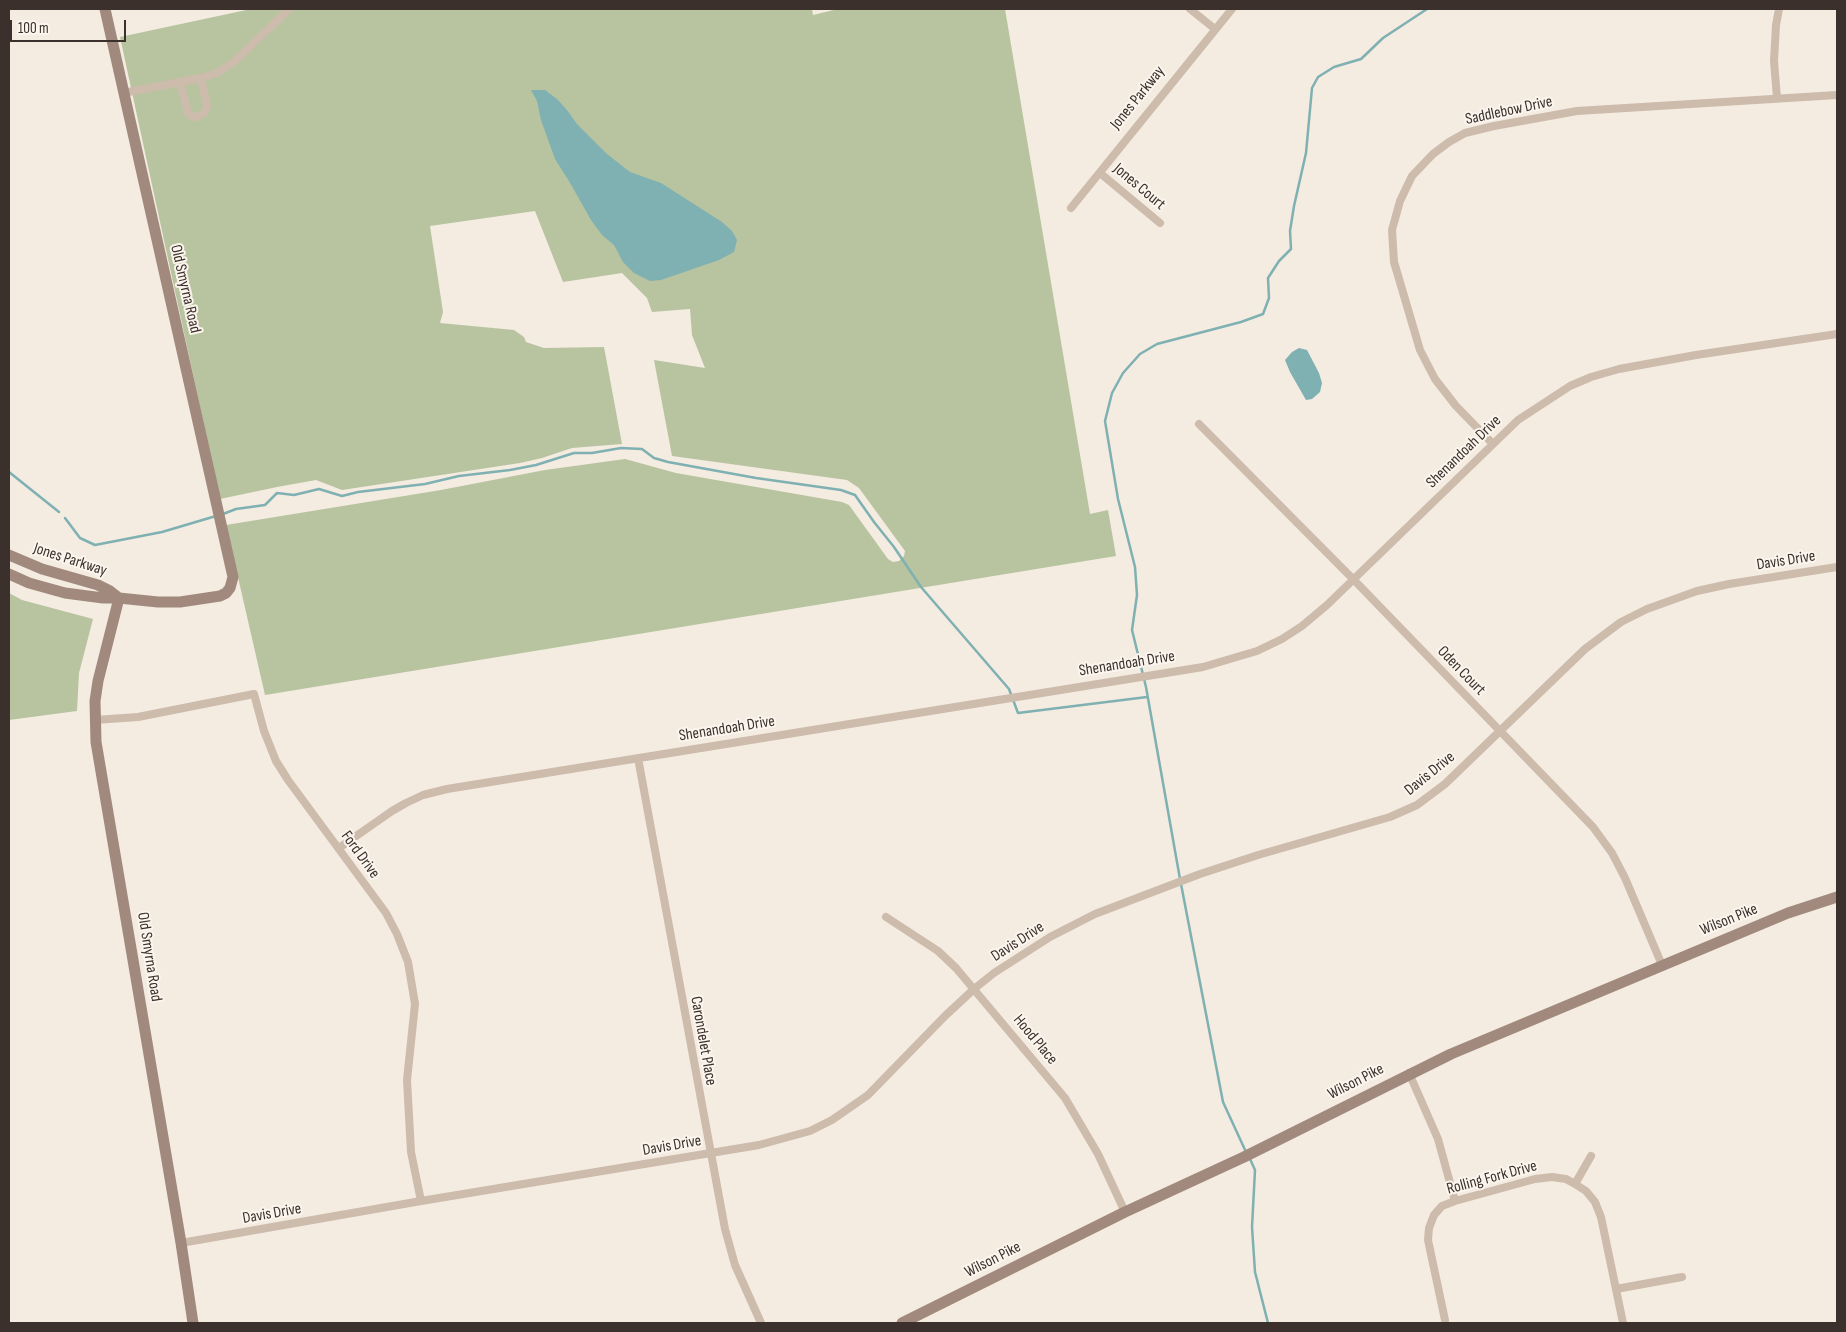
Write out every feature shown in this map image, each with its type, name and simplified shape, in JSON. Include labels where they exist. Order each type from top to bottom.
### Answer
[{"type":"street","name":"Old Smyrna Road","points":[[105,9],[233,577]]},
{"type":"street","points":[[123,93],[218,73],[234,62],[289,9]]},
{"type":"street","points":[[1190,9],[1215,29]]},
{"type":"street","name":"Jones Parkway","points":[[1071,208],[1232,9]]},
{"type":"street","points":[[1777,98],[1774,61],[1779,9]]},
{"type":"street","points":[[180,82],[188,113],[193,117],[197,117],[204,113],[207,107],[201,78]]},
{"type":"street","name":"Saddlebow Drive","points":[[1492,443],[1456,406],[1435,379],[1420,350],[1394,262],[1392,230],[1400,201],[1412,176],[1433,154],[1465,133],[1494,126],[1577,112],[1837,95]]},
{"type":"street","name":"Jones Court","points":[[1100,172],[1160,223]]},
{"type":"street","name":"Shenandoah Drive","points":[[338,848],[392,811],[423,795],[447,789],[1203,666],[1257,651],[1282,639],[1302,626],[1354,580],[1492,443],[1518,420],[1550,397],[1570,386],[1591,377],[1619,369],[1696,355],[1837,334]]},
{"type":"street","name":"Oden Court","points":[[1199,424],[1582,814],[1612,853],[1642,916],[1662,965]]},
{"type":"street","name":"Jones Parkway","points":[[9,555],[42,569],[98,585],[110,590],[119,598]]},
{"type":"street","name":"Davis Drive","points":[[181,1243],[421,1201],[710,1154],[784,1140],[810,1131],[832,1120],[868,1095],[974,989],[1020,955],[1070,926],[1095,914],[1186,879],[1258,855],[1390,817],[1416,805],[1445,784],[1585,649],[1621,622],[1671,599],[1721,586],[1837,567]]},
{"type":"street","name":"Jones Parkway","points":[[9,574],[29,583],[56,591],[103,598],[169,602],[220,596],[230,588],[233,577]]},
{"type":"street","name":"Old Smyrna Road","points":[[119,598],[98,681],[95,720],[99,759],[193,1323]]},
{"type":"street","name":"Ford Drive","points":[[95,720],[148,716],[254,694],[264,731],[276,761],[386,913],[408,962],[415,1004],[408,1080],[410,1143],[421,1201]]},
{"type":"street","name":"Carondelet Place","points":[[638,758],[710,1154],[729,1246],[742,1285],[761,1323]]},
{"type":"street","name":"Wilson Pike","points":[[902,1323],[1125,1212],[1248,1155],[1451,1054],[1788,913],[1837,897]]},
{"type":"street","name":"Hood Place","points":[[886,917],[938,952],[956,968],[1065,1098],[1098,1154],[1125,1212]]},
{"type":"street","points":[[1409,1074],[1438,1138],[1455,1201]]},
{"type":"street","points":[[1575,1184],[1591,1156]]},
{"type":"street","name":"Rolling Fork Drive","points":[[1445,1320],[1428,1233],[1431,1221],[1438,1209],[1455,1201],[1541,1177],[1560,1178],[1575,1184],[1590,1196],[1598,1209],[1622,1323]]},
{"type":"street","points":[[1616,1289],[1682,1277]]},
{"type":"green space","points":[[251,9],[812,9],[813,15],[838,9],[1005,9],[1090,514],[1108,510],[1116,556],[265,695],[226,525],[441,490],[545,470],[625,459],[676,473],[842,502],[849,505],[888,559],[893,562],[899,561],[904,556],[905,551],[859,488],[847,480],[672,456],[654,360],[705,368],[692,335],[690,309],[652,312],[647,298],[622,273],[563,282],[535,211],[430,226],[443,312],[440,323],[514,330],[524,337],[526,342],[544,348],[604,347],[622,444],[572,448],[520,463],[342,490],[316,480],[220,499],[120,37]]},
{"type":"green space","points":[[9,593],[22,600],[93,619],[79,673],[77,711],[9,720]]},
{"type":"water","points":[[531,90],[545,90],[557,99],[577,124],[607,154],[630,172],[661,183],[722,222],[732,231],[737,240],[734,252],[719,260],[661,280],[650,281],[634,273],[623,262],[614,245],[602,235],[591,220],[555,159],[541,120],[537,101]]},
{"type":"water","points":[[1299,348],[1307,350],[1322,383],[1320,392],[1312,399],[1306,400],[1285,360],[1292,352]]},
{"type":"waterway","points":[[1180,879],[1146,687],[1132,630],[1137,595],[1135,567],[1118,499],[1105,421],[1112,393],[1123,373],[1140,354],[1157,344],[1241,322],[1263,314],[1269,298],[1268,278],[1279,261],[1291,249],[1290,231],[1306,153],[1312,88],[1318,77],[1334,67],[1361,59],[1383,38],[1427,9]]},
{"type":"waterway","points":[[223,514],[236,509],[265,505],[277,493],[294,495],[319,489],[342,496],[358,492],[425,484],[459,476],[510,470],[536,465],[574,453],[592,453],[621,448],[642,449],[654,458],[668,462],[756,478],[841,490],[855,495],[921,587],[1009,689],[1018,713],[1147,697]]},
{"type":"waterway","points":[[9,472],[59,512]]},
{"type":"waterway","points":[[65,518],[80,538],[95,545],[162,532],[216,516]]},
{"type":"waterway","points":[[1181,884],[1223,1102],[1246,1152]]},
{"type":"waterway","points":[[1250,1159],[1255,1170],[1252,1227],[1255,1272],[1268,1323]]}]
